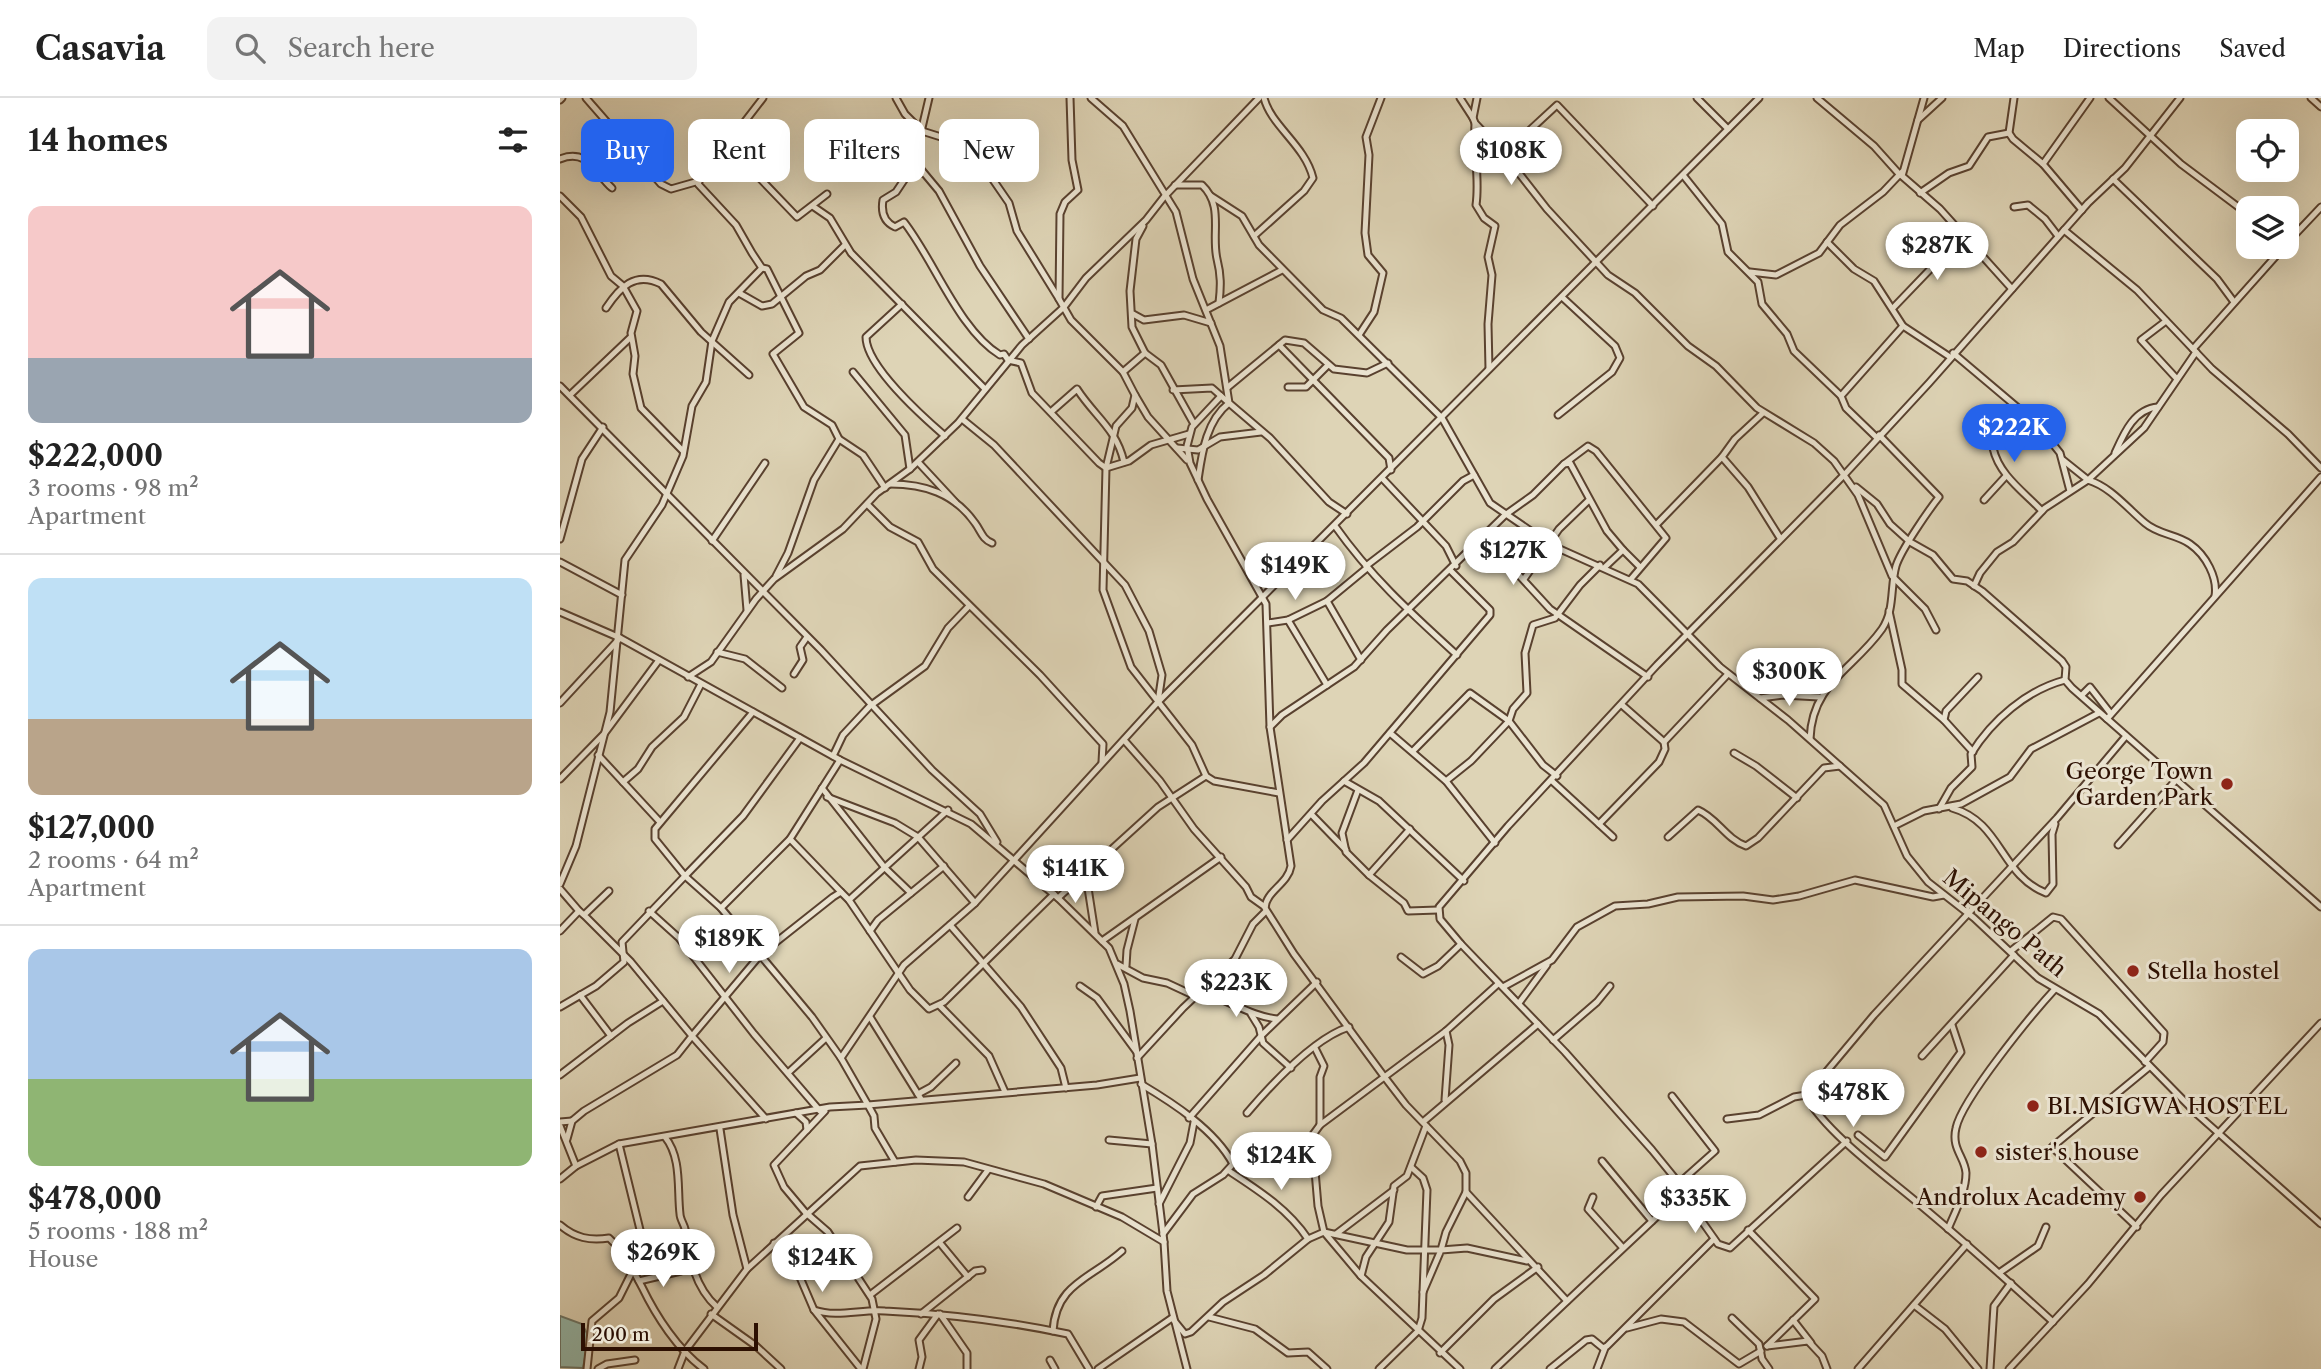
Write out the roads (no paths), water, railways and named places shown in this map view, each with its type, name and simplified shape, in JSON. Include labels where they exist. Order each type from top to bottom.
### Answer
[{"type":"street","points":[[586,98],[661,184],[671,189],[696,182]]},
{"type":"street","points":[[745,119],[763,98]]},
{"type":"street","points":[[896,98],[910,119]]},
{"type":"street","points":[[925,119],[929,98]]},
{"type":"street","points":[[1059,299],[1060,214],[1065,202],[1078,190],[1072,160],[1070,98]]},
{"type":"street","points":[[1091,98],[1123,126],[1164,197],[1176,212],[1193,279],[1220,346],[1229,403],[1213,423],[1203,448],[1198,480]]},
{"type":"street","points":[[688,677],[711,662],[774,579],[843,529],[962,419],[1008,360],[1064,307],[1086,278],[1146,220],[1175,185],[1259,98]]},
{"type":"street","points":[[1254,236],[1309,186],[1313,178],[1294,140],[1272,115],[1264,98]]},
{"type":"street","points":[[1359,335],[1374,312],[1383,272],[1367,255],[1365,233],[1369,155],[1366,136],[1381,98]]},
{"type":"street","points":[[1460,98],[1474,121],[1504,154],[1546,209],[1608,275],[1634,293],[1688,346],[1716,366],[1763,413],[1814,443],[1852,483],[1877,504],[1890,524],[1910,542],[1933,555],[1953,579],[1974,586],[2062,661],[2066,667],[2065,680]]},
{"type":"street","points":[[1477,98],[1474,121],[1479,181],[1476,205],[1484,218],[1495,226],[1488,257],[1492,275],[1488,324],[1489,369]]},
{"type":"street","points":[[1551,98],[1653,206]]},
{"type":"street","points":[[1697,98],[1728,129]]},
{"type":"street","points":[[841,1058],[898,971],[975,903],[1011,860],[1158,702],[1759,98]]},
{"type":"street","points":[[1817,98],[1874,146],[1901,173],[1907,184],[1940,209],[2012,289]]},
{"type":"street","points":[[1750,272],[1776,275],[1819,253],[1850,215],[1884,192],[1901,173],[1924,98]]},
{"type":"street","points":[[1918,120],[1942,98]]},
{"type":"street","points":[[2009,133],[2014,98]]},
{"type":"street","points":[[2043,164],[2090,98]]},
{"type":"street","points":[[2109,98],[2181,164],[2236,205]]},
{"type":"street","points":[[1312,815],[1369,874],[1404,903],[1409,911],[1438,910],[1495,843],[1688,633],[1844,474],[2081,210],[2113,179],[2180,98]]},
{"type":"street","points":[[2311,98],[2321,107]]},
{"type":"street","points":[[1504,154],[1557,105]]},
{"type":"street","points":[[925,132],[960,143],[978,158],[1009,203],[1017,231],[1071,320],[1123,372],[1148,417],[1189,463],[1263,597],[1268,623],[1270,727],[1290,873],[1267,900],[1266,909],[1252,924],[1236,959],[1198,994],[1137,1058]]},
{"type":"street","points":[[1920,193],[1949,173],[1969,166],[1988,138],[2009,133]]},
{"type":"street","points":[[2009,133],[2043,164],[2081,210]]},
{"type":"street","points":[[560,159],[572,155],[583,158],[612,188]]},
{"type":"street","points":[[1684,175],[1724,226],[1730,254],[1750,272],[1760,286],[1767,313],[1787,334],[1794,351],[1840,396],[1846,408],[1939,497],[1899,558],[1883,628],[1819,698],[1811,717],[1810,739]]},
{"type":"street","points":[[925,176],[939,191],[980,266],[1029,339]]},
{"type":"street","points":[[2113,179],[2217,279],[2234,302]]},
{"type":"street","points":[[700,182],[736,225],[762,268],[767,269],[799,333],[773,354],[804,407],[832,425],[839,439],[863,455],[888,486]]},
{"type":"street","points":[[763,182],[797,217],[827,194]]},
{"type":"street","points":[[903,182],[896,192],[886,197],[882,207],[884,216],[895,227],[904,222],[934,264],[956,308],[974,333],[987,347],[1000,355],[1004,354],[1008,360],[1021,363],[1032,393],[1106,468]]},
{"type":"street","name":"Mipango Path","points":[[1175,185],[1195,183],[1242,216],[1254,236],[1282,270],[1300,284],[1323,310],[1341,318],[1442,418],[1487,499],[1505,515],[1551,545],[1631,579],[1728,674],[1810,739],[1884,805],[1910,862],[1944,895],[1969,914],[2038,978],[2099,1014],[2147,1065],[2321,1224]]},
{"type":"street","points":[[1211,195],[1217,224],[1217,261],[1222,273],[1219,303]]},
{"type":"street","points":[[560,196],[581,217],[611,276],[623,286],[637,311],[631,337],[635,356],[633,374],[641,408],[683,451]]},
{"type":"street","points":[[2014,207],[2028,205],[2045,219],[2058,236]]},
{"type":"street","points":[[814,206],[830,218],[844,246],[985,389]]},
{"type":"street","points":[[2299,230],[2321,207]]},
{"type":"street","points":[[1146,220],[1136,239],[1130,291],[1134,334],[1145,353],[1161,365],[1194,424]]},
{"type":"street","points":[[2064,230],[2137,290],[2194,350],[2321,468]]},
{"type":"street","points":[[1893,308],[1963,236]]},
{"type":"street","points":[[1827,242],[1854,269],[1874,281],[1903,327],[1952,355],[2037,424],[2063,460],[2088,480],[2102,486],[2154,530],[2190,544],[2212,571],[2216,586],[2215,596]]},
{"type":"street","points":[[739,293],[762,306],[772,304],[806,276],[820,270],[844,246]]},
{"type":"street","points":[[1974,586],[1980,573],[1997,552],[2013,542],[2042,511],[2088,480],[2138,436],[2194,350],[2273,259]]},
{"type":"street","points":[[762,268],[729,302],[712,341],[706,382],[692,406],[683,451],[662,505],[625,560],[620,638],[610,712],[576,846],[560,887],[581,913],[622,953],[766,1119]]},
{"type":"street","points":[[1206,310],[1282,270]]},
{"type":"street","points":[[606,308],[623,286],[638,278],[661,284],[712,341],[749,375]]},
{"type":"street","points":[[1558,415],[1612,372],[1620,358],[1615,346],[1562,297]]},
{"type":"street","points":[[902,304],[866,337],[866,347],[869,356],[883,373],[945,436]]},
{"type":"street","points":[[1133,314],[1144,320],[1184,315],[1211,323]]},
{"type":"street","points":[[2166,321],[2141,340],[2177,379]]},
{"type":"street","points":[[1840,396],[1903,327]]},
{"type":"street","points":[[570,395],[631,337]]},
{"type":"street","points":[[1228,387],[1285,340],[1301,342],[1328,365],[1367,373],[1388,363]]},
{"type":"street","points":[[1279,345],[1294,357],[1390,458],[1391,470]]},
{"type":"street","points":[[1123,372],[1145,353]]},
{"type":"street","points":[[1288,387],[1305,388],[1328,365]]},
{"type":"street","points":[[853,372],[905,435],[909,469]]},
{"type":"street","points":[[560,386],[666,491],[870,706],[980,814],[1011,860],[1056,896],[1095,933],[1117,964],[1124,984],[1152,1144],[1167,1291],[1187,1369]]},
{"type":"street","points":[[1174,390],[1212,388],[1262,432],[1317,491],[1347,514]]},
{"type":"street","points":[[1052,411],[1077,389],[1092,413],[1114,433],[1124,462]]},
{"type":"street","points":[[1135,395],[1132,408],[1116,426],[1106,468],[1102,560],[1105,597],[1131,667],[1192,746],[1206,776],[1214,782],[1279,793]]},
{"type":"street","points":[[1189,463],[1189,434],[1194,424],[1222,396]]},
{"type":"street","points":[[2113,456],[2123,434],[2144,409],[2158,407]]},
{"type":"street","points":[[2144,409],[2153,416]]},
{"type":"street","points":[[2037,424],[2053,412]]},
{"type":"street","points":[[1657,524],[1722,457],[1735,439],[1763,413]]},
{"type":"street","points":[[2027,416],[1993,448],[1996,461],[2006,476],[2042,511]]},
{"type":"street","points":[[962,419],[994,445],[1125,585],[1149,631],[1162,675],[1158,702]]},
{"type":"street","points":[[560,539],[582,459],[603,427]]},
{"type":"street","points":[[1177,448],[1203,448],[1220,437],[1262,432]]},
{"type":"street","points":[[1106,468],[1124,462],[1151,445],[1189,434]]},
{"type":"street","points":[[774,579],[788,553],[814,480],[839,439]]},
{"type":"street","points":[[1270,727],[1282,715],[1361,660],[1406,611],[1505,515],[1533,495],[1564,464],[1588,446],[1596,451],[1608,470],[1667,538],[1631,579]]},
{"type":"street","points":[[1722,457],[1748,487],[1780,538]]},
{"type":"street","points":[[2063,460],[2070,491]]},
{"type":"street","points":[[918,462],[976,524],[984,540],[992,543]]},
{"type":"street","points":[[712,541],[765,463]]},
{"type":"street","points":[[1564,464],[1570,463],[1607,531],[1640,567]]},
{"type":"street","points":[[1268,623],[1288,620],[1327,601],[1423,522],[1453,490],[1474,475]]},
{"type":"street","points":[[1984,500],[2006,476]]},
{"type":"street","points":[[2109,717],[2321,477]]},
{"type":"street","points":[[1287,840],[1390,733],[1491,613],[1453,568],[1446,546],[1382,478]]},
{"type":"street","points":[[1852,483],[1894,578],[1925,609],[1936,630]]},
{"type":"street","points":[[888,486],[926,486],[956,503]]},
{"type":"street","points":[[1524,579],[1527,569],[1551,545],[1559,529],[1589,500]]},
{"type":"street","points":[[867,504],[890,527],[918,542],[933,569],[1041,675],[1099,739],[1104,747],[1101,765]]},
{"type":"street","points":[[1335,526],[1406,611],[1415,615],[1457,655]]},
{"type":"street","points":[[1479,543],[1524,579],[1544,603],[1648,677]]},
{"type":"street","points":[[1446,781],[1471,761],[1509,721],[1513,709],[1527,693],[1525,653],[1533,625],[1559,614],[1580,585],[1623,550]]},
{"type":"street","points":[[560,562],[622,595]]},
{"type":"street","points":[[744,575],[747,612]]},
{"type":"street","points":[[1327,601],[1361,660]]},
{"type":"street","points":[[833,756],[844,735],[870,706],[925,666],[948,628],[969,606]]},
{"type":"street","points":[[1889,611],[1902,670],[1902,684],[1944,720],[1973,752]]},
{"type":"street","points":[[560,621],[563,613],[620,638],[840,760],[948,810],[1000,847]]},
{"type":"street","points":[[1288,620],[1327,685]]},
{"type":"street","points":[[794,674],[803,660],[800,647],[807,637]]},
{"type":"street","points":[[560,703],[620,638]]},
{"type":"street","points":[[717,652],[746,659],[782,688]]},
{"type":"street","points":[[560,779],[604,734],[659,660]]},
{"type":"street","points":[[1664,742],[1728,674]]},
{"type":"street","points":[[1944,720],[1946,711],[1978,677]]},
{"type":"street","points":[[2065,680],[2099,713],[2109,717]]},
{"type":"street","points":[[1939,809],[1951,789],[1972,767],[1973,752],[1998,718],[2042,686],[2065,680]]},
{"type":"street","points":[[623,782],[638,769],[652,747],[684,717],[701,684]]},
{"type":"street","points":[[2082,695],[2090,687],[2109,717],[2126,736],[2321,907]]},
{"type":"street","points":[[1413,751],[1470,693],[1509,721],[1554,779],[1613,837]]},
{"type":"street","points":[[1760,698],[1783,695],[1819,698]]},
{"type":"street","points":[[1599,824],[1659,762],[1665,750],[1664,742],[1622,705]]},
{"type":"street","points":[[753,712],[660,822],[655,829],[655,839],[685,876],[721,908],[734,927],[761,954],[841,1058],[874,1116],[875,1128],[894,1162]]},
{"type":"street","points":[[1951,808],[2010,777],[2031,749],[2099,713]]},
{"type":"street","points":[[1390,733],[1446,781],[1495,843]]},
{"type":"street","points":[[1727,1119],[1759,1115],[1794,1097],[1806,1095],[1874,1015],[2057,818],[2126,736]]},
{"type":"street","points":[[560,1007],[614,972],[624,962],[622,942],[743,816],[800,738]]},
{"type":"street","points":[[1124,740],[1221,856],[1251,897],[1266,909],[1294,954],[1383,1075],[1460,1161],[1466,1173],[1466,1192],[1446,1232],[1422,1296]]},
{"type":"street","points":[[1734,753],[1756,765],[1797,798]]},
{"type":"street","points":[[598,755],[660,822]]},
{"type":"street","points":[[721,908],[790,839],[840,760]]},
{"type":"street","points":[[1668,836],[1698,810],[1708,814],[1725,834],[1746,846],[1758,838],[1824,768],[1840,766]]},
{"type":"street","points":[[790,839],[849,901],[910,989],[929,1009],[940,1006],[1056,896],[1086,875],[1171,799],[1206,776]]},
{"type":"street","points":[[2118,845],[2177,779]]},
{"type":"street","points":[[1344,781],[1370,794],[1464,881]]},
{"type":"street","points":[[822,788],[885,868],[911,893]]},
{"type":"street","points":[[1346,850],[1342,833],[1358,790]]},
{"type":"street","points":[[827,797],[895,822],[918,837],[975,903]]},
{"type":"street","points":[[1894,826],[1924,811],[1951,808],[1964,811],[1989,830],[2011,868],[2028,884],[2048,892],[2053,884],[2052,834],[2057,818]]},
{"type":"street","points":[[849,901],[948,810]]},
{"type":"street","points":[[1369,874],[1410,829]]},
{"type":"street","points":[[1102,941],[1221,856]]},
{"type":"street","points":[[870,931],[877,920],[944,866]]},
{"type":"street","points":[[1086,875],[1095,933]]},
{"type":"street","points":[[1519,1003],[1577,927],[1615,906],[1648,904],[1678,897],[1743,896],[1773,900],[1799,896],[1856,880],[1933,897],[1944,895]]},
{"type":"street","points":[[560,931],[609,891]]},
{"type":"street","points":[[576,1166],[568,1139],[560,1124],[572,1121],[677,1055],[704,1018],[726,997],[761,954],[841,892]]},
{"type":"street","points":[[1438,910],[1440,919],[1461,944],[1519,1003],[1652,1150],[1718,1244],[1730,1248],[1847,1141]]},
{"type":"street","points":[[649,911],[680,937],[754,1034],[823,1111]]},
{"type":"street","points":[[1922,1056],[2013,953],[2053,917],[2062,919],[2164,1033],[2163,1042],[2147,1065],[2052,1147],[2137,1227]]},
{"type":"street","points":[[1126,967],[1127,950],[1135,919]]},
{"type":"street","points":[[950,925],[1021,1007],[1061,1068],[1066,1088]]},
{"type":"street","points":[[1401,957],[1423,974],[1437,966],[1461,944]]},
{"type":"street","points":[[1460,1369],[1361,1276],[1324,1231],[1318,1206],[1312,1136],[1320,1125],[1383,1075],[1446,1031],[1501,986],[1552,960]]},
{"type":"street","points":[[1117,964],[1143,978],[1227,1000],[1250,1012],[1277,1019]]},
{"type":"street","points":[[1159,1204],[1191,1143],[1191,1120],[1277,1019],[1317,982]]},
{"type":"street","points":[[1080,986],[1097,998],[1136,1051]]},
{"type":"street","points":[[1553,1040],[1597,1002],[1610,986]]},
{"type":"street","points":[[1948,1229],[1962,1197],[1966,1171],[1955,1145],[1959,1118],[2011,1043],[2055,989]]},
{"type":"street","points":[[580,995],[611,1036]]},
{"type":"street","points":[[560,1075],[663,1001]]},
{"type":"street","points":[[940,1006],[989,1056],[1005,1092]]},
{"type":"street","points":[[1250,1012],[1259,1027],[1263,1043],[1291,1068]]},
{"type":"street","points":[[870,1017],[920,1097]]},
{"type":"street","points":[[2009,1369],[2137,1227],[2161,1195],[2321,1023]]},
{"type":"street","points":[[1336,1234],[1394,1190],[1411,1167],[1425,1124],[1444,1103],[1538,1024]]},
{"type":"street","points":[[1858,1135],[1885,1157],[1961,1052],[1952,1025]]},
{"type":"street","points":[[1247,1113],[1291,1068],[1338,1030],[1349,1027]]},
{"type":"street","points":[[1444,1103],[1448,1084],[1449,1040],[1446,1031]]},
{"type":"street","points":[[789,1072],[826,1038]]},
{"type":"street","points":[[1315,1048],[1324,1066],[1320,1125]]},
{"type":"street","points":[[920,1097],[956,1063]]},
{"type":"street","points":[[862,1369],[876,1311],[870,1295],[828,1232],[805,1213],[784,1187],[774,1165],[823,1111],[830,1107],[868,1105],[920,1097],[1140,1081],[1191,1120],[1231,1160],[1233,1166],[1193,1194],[1163,1234]]},
{"type":"street","points":[[1806,1095],[1818,1114],[1847,1141],[1968,1244],[2053,1322]]},
{"type":"street","points":[[1672,1096],[1715,1151],[1678,1184]]},
{"type":"street","points":[[560,1179],[576,1166],[619,1144],[720,1129],[796,1113],[823,1111]]},
{"type":"street","points":[[796,1113],[806,1122],[807,1130]]},
{"type":"street","points":[[568,1139],[572,1121]]},
{"type":"street","points":[[720,1129],[733,1215],[747,1269]]},
{"type":"street","points":[[665,1137],[676,1156],[681,1205],[679,1213],[685,1240],[703,1293],[717,1307]]},
{"type":"street","points":[[1109,1140],[1152,1144]]},
{"type":"street","points":[[619,1144],[641,1235],[651,1249],[660,1250],[668,1244],[685,1240]]},
{"type":"street","points":[[678,1369],[684,1354],[711,1314],[747,1269],[856,1168],[894,1162],[954,1161],[1044,1184],[1122,1217],[1164,1242]]},
{"type":"street","points":[[1602,1161],[1652,1221]]},
{"type":"street","points":[[1380,1369],[1418,1331],[1422,1318],[1427,1190],[1423,1178],[1411,1167]]},
{"type":"street","points":[[968,1197],[988,1170]]},
{"type":"street","points":[[1229,1171],[1261,1191],[1297,1223],[1308,1238]]},
{"type":"street","points":[[1096,1207],[1102,1196],[1157,1188]]},
{"type":"street","points":[[1361,1276],[1366,1257],[1378,1243],[1389,1222],[1394,1190]]},
{"type":"street","points":[[1466,1192],[1508,1240],[1520,1248],[1527,1261]]},
{"type":"street","points":[[1495,1369],[1682,1193]]},
{"type":"street","points":[[1593,1197],[1588,1209],[1623,1248]]},
{"type":"street","points":[[560,1225],[568,1233],[584,1238],[609,1238],[624,1251],[639,1281],[684,1354],[704,1369]]},
{"type":"street","points":[[1999,1273],[2038,1246],[2046,1227]]},
{"type":"street","points":[[870,1295],[957,1228]]},
{"type":"street","points":[[1624,1329],[1661,1319],[1684,1322],[1739,1364],[1763,1348],[1815,1299],[1748,1230]]},
{"type":"street","points":[[1172,1318],[1185,1334],[1195,1330],[1223,1302],[1264,1275],[1308,1238],[1324,1231],[1407,1250],[1467,1248],[1527,1261],[1538,1267],[1567,1301]]},
{"type":"street","points":[[1597,1369],[1605,1348],[1714,1239]]},
{"type":"street","points":[[774,1243],[787,1247],[814,1310],[862,1369]]},
{"type":"street","points":[[940,1243],[968,1277]]},
{"type":"street","points":[[1858,1369],[1968,1244]]},
{"type":"street","points":[[587,1369],[592,1321],[619,1298],[632,1267],[651,1249]]},
{"type":"street","points":[[1053,1331],[1054,1315],[1069,1287],[1102,1269],[1122,1251]]},
{"type":"street","points":[[1440,1353],[1494,1299],[1538,1267]]},
{"type":"street","points":[[921,1314],[968,1277],[982,1270]]},
{"type":"street","points":[[639,1281],[681,1271]]},
{"type":"street","points":[[1990,1369],[1994,1307],[2011,1283]]},
{"type":"street","points":[[1914,1305],[1944,1329],[1978,1369]]},
{"type":"street","points":[[814,1310],[841,1314],[876,1311],[975,1316],[1068,1334],[1089,1369]]},
{"type":"street","points":[[711,1314],[756,1346],[781,1369]]},
{"type":"street","points":[[919,1369],[922,1357],[919,1340],[939,1314]]},
{"type":"street","points":[[939,1314],[967,1353],[967,1369]]},
{"type":"street","points":[[1209,1317],[1255,1329],[1288,1353],[1308,1352],[1327,1369]]},
{"type":"street","points":[[1097,1369],[1172,1318]]},
{"type":"street","points":[[1732,1318],[1763,1348],[1769,1369]]},
{"type":"street","points":[[1793,1320],[1822,1356],[1827,1369]]},
{"type":"street","points":[[1550,1369],[1586,1340],[1592,1339],[1605,1348]]},
{"type":"street","points":[[1763,1348],[1799,1341],[1811,1343]]},
{"type":"street","points":[[598,1369],[607,1364],[635,1360]]},
{"type":"street","points":[[1051,1360],[1055,1369]]},
{"type":"place","name":"George Town Garden Park","points":[[2227,784]]},
{"type":"place","name":"Stella hostel","points":[[2133,971]]},
{"type":"place","name":"BI.MSIGWA HOSTEL","points":[[2033,1106]]},
{"type":"place","name":"sister's house","points":[[1981,1152]]},
{"type":"place","name":"Androlux Academy","points":[[2140,1197]]}]
